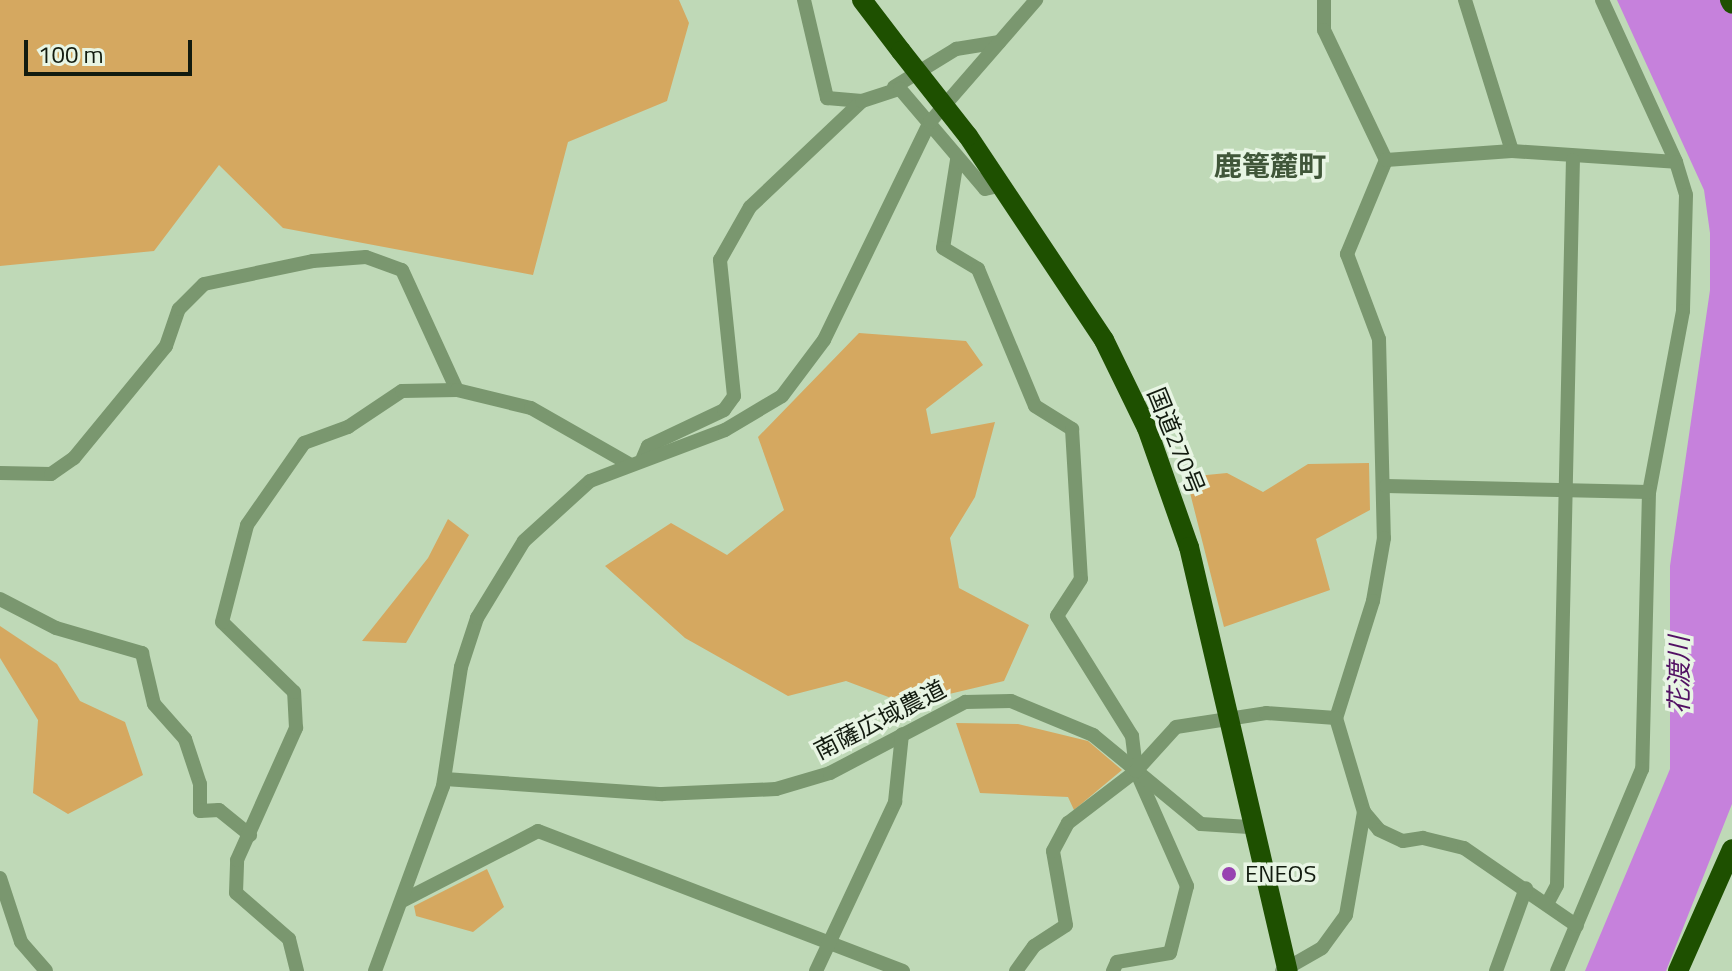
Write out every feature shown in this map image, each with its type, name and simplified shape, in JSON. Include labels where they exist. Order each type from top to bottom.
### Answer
[{"type":"highway","name":"国道270号","points":[[862,0],[1003,185],[1104,340],[1147,428],[1189,547],[1249,827],[1285,969]]},
{"type":"highway","points":[[1678,971],[1732,849]]},
{"type":"street","points":[[804,0],[827,98],[862,101]]},
{"type":"street","points":[[375,971],[445,779],[461,667],[495,584],[524,541],[590,481],[725,430],[782,396],[824,340],[930,122],[1036,0]]},
{"type":"street","points":[[1285,969],[1322,948],[1346,915],[1364,812],[1336,718],[1373,601],[1386,486],[1379,339],[1347,254],[1386,160],[1324,30],[1324,0]]},
{"type":"street","points":[[1465,0],[1512,151]]},
{"type":"street","points":[[1557,971],[1642,769],[1649,492],[1687,276],[1686,195],[1676,162],[1602,0]]},
{"type":"street","points":[[636,462],[648,446],[724,410],[734,396],[720,260],[750,207],[862,101],[894,87],[956,49],[999,42]]},
{"type":"street","points":[[894,87],[930,122],[957,160],[985,189],[1003,185]]},
{"type":"street","points":[[1386,160],[1512,151],[1573,160],[1676,162]]},
{"type":"street","points":[[957,160],[943,248],[978,269],[1035,406],[1072,429],[1081,579],[1057,616],[1132,736],[1136,771],[1187,886],[1170,953],[1117,962],[1113,971]]},
{"type":"street","points":[[1547,904],[1557,885],[1573,160]]},
{"type":"street","points":[[0,473],[51,474],[74,458],[166,346],[179,309],[204,284],[313,261],[366,257],[402,270],[457,390]]},
{"type":"street","points":[[297,971],[289,939],[236,893],[237,860],[296,728],[294,692],[222,622],[247,525],[304,443],[348,427],[402,391],[457,390],[531,408],[636,462]]},
{"type":"street","points":[[1386,486],[1649,492]]},
{"type":"street","points":[[0,599],[56,628],[142,653],[154,704],[185,739],[200,784],[200,811],[219,810],[250,835]]},
{"type":"street","name":"南薩広域農道","points":[[445,779],[731,796],[812,779],[965,702],[1011,701],[1061,716],[1201,824],[1249,827]]},
{"type":"street","points":[[1016,971],[1034,946],[1066,925],[1053,851],[1068,823],[1136,771],[1176,727],[1266,713],[1336,718]]},
{"type":"street","points":[[816,971],[895,802],[902,734]]},
{"type":"street","points":[[1364,812],[1403,841],[1423,838],[1464,848],[1577,926]]},
{"type":"street","points":[[402,901],[538,831],[903,971]]},
{"type":"street","points":[[0,878],[21,942],[46,971]]},
{"type":"street","points":[[1496,971],[1526,888]]},
{"type":"shaded area","points":[[0,0],[679,0],[689,23],[667,101],[568,142],[533,275],[283,228],[219,165],[154,251],[0,266]]},
{"type":"shaded area","points":[[859,333],[966,341],[983,365],[926,409],[931,434],[995,422],[975,497],[950,538],[959,588],[1029,625],[1004,681],[907,704],[846,681],[788,696],[685,638],[605,566],[671,523],[727,555],[784,510],[758,437]]},
{"type":"shaded area","points":[[1369,463],[1370,510],[1316,539],[1330,590],[1224,627],[1186,477],[1227,473],[1263,492],[1308,464]]},
{"type":"shaded area","points":[[448,519],[469,535],[406,643],[362,641],[428,558]]},
{"type":"shaded area","points":[[0,626],[57,664],[80,701],[125,722],[143,775],[68,814],[33,793],[38,720],[0,658]]},
{"type":"shaded area","points":[[956,723],[1018,724],[1088,741],[1122,770],[1074,810],[1068,797],[980,793]]},
{"type":"shaded area","points":[[487,869],[504,907],[473,932],[416,916],[414,906]]},
{"type":"water","name":"花渡川","points":[[1617,0],[1732,0],[1732,804],[1666,971],[1585,971],[1670,769],[1670,566],[1710,290],[1710,233],[1704,190]]},
{"type":"place","name":"ENEOS","points":[[1229,874]]},
{"type":"district","name":"鹿篭麓町","points":[[1270,166]]}]
